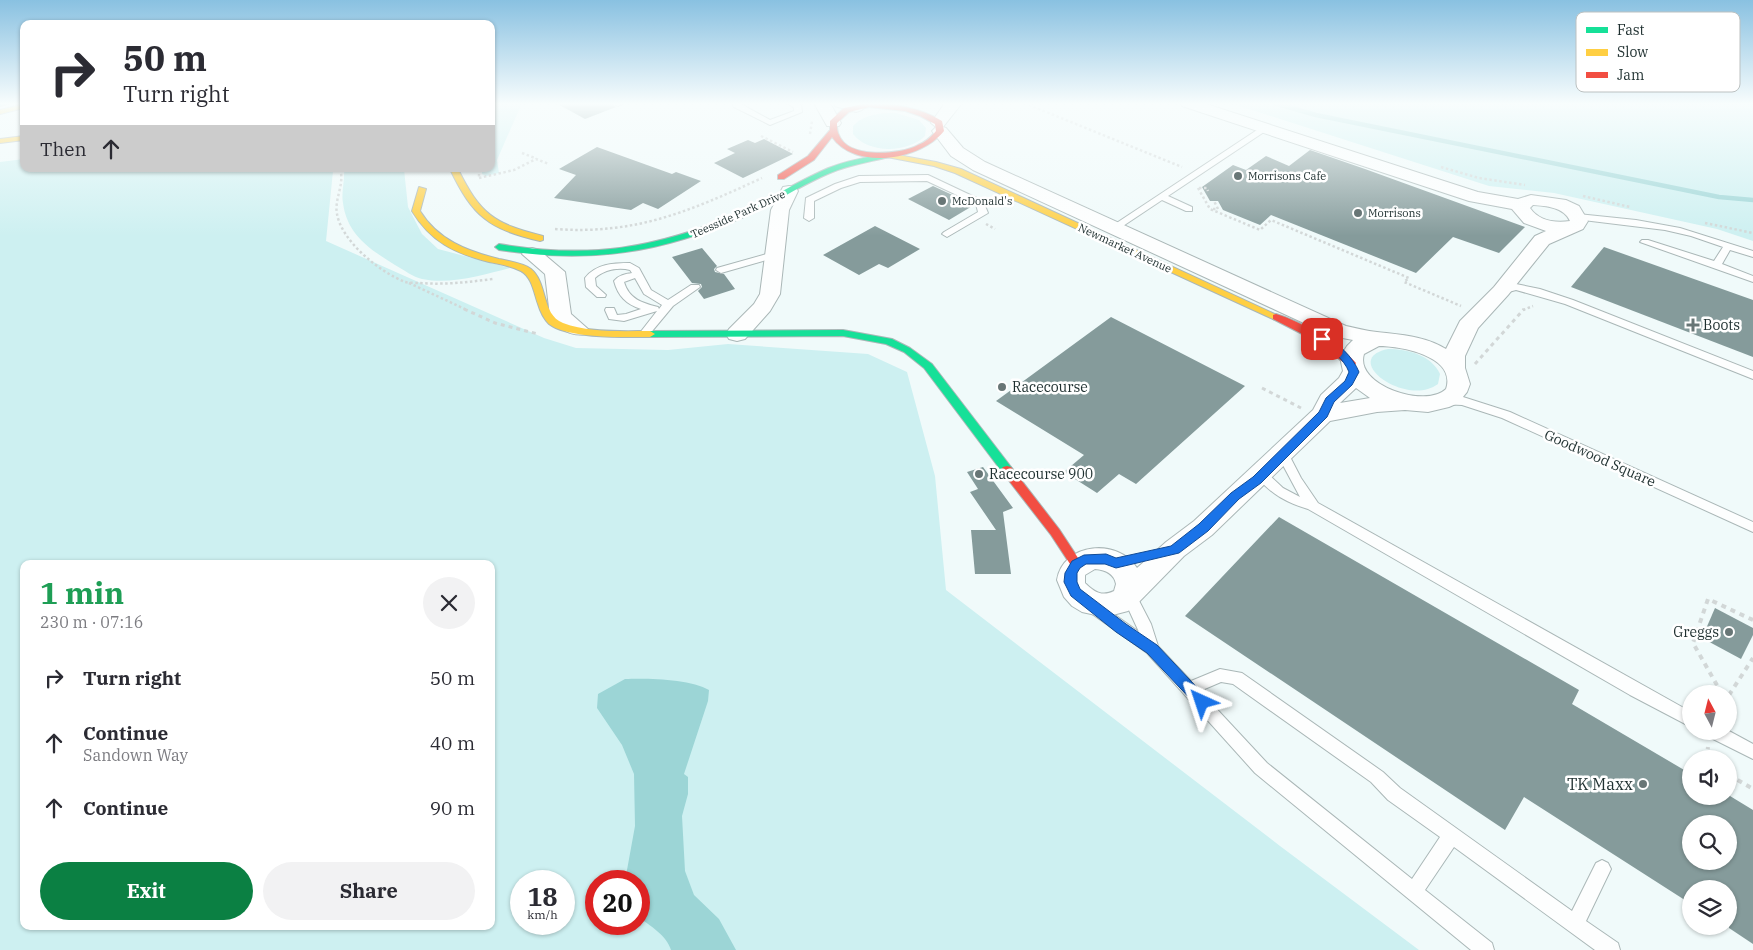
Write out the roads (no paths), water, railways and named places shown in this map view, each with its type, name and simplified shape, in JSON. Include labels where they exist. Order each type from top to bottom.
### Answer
[{"type":"main road","name":"Teesside Park Drive","points":[[485,244],[532,254],[570,256],[594,255],[645,248],[699,232],[735,218],[776,183],[810,161],[822,147]]},
{"type":"main road","points":[[845,147],[867,154],[888,155]]},
{"type":"main road","name":"Teesside Park Drive","points":[[776,183],[922,147]]},
{"type":"main road","name":"Newmarket Avenue","points":[[888,155],[936,164],[958,171],[1313,334],[1331,345],[1353,367]]},
{"type":"main road","points":[[455,172],[464,194],[472,206],[494,224],[512,232],[550,234]]},
{"type":"main road","points":[[418,175],[427,202]]},
{"type":"main road","points":[[422,189],[416,211],[421,221],[442,241],[471,255],[520,267],[530,273],[549,319],[557,325],[606,334],[843,332],[896,342],[912,352],[934,374],[1055,532],[1076,564]]},
{"type":"street","name":"Newmarket Avenue","points":[[954,147],[957,152],[972,162],[1340,331],[1388,339]]},
{"type":"street","points":[[1325,147],[1526,212],[1542,240]]},
{"type":"street","points":[[737,334],[763,307],[770,294],[780,210],[776,183]]},
{"type":"street","points":[[1315,409],[1378,404],[1428,404],[1445,401],[1456,394],[1460,384],[1455,360],[1474,320],[1501,291],[1542,240],[1574,222],[1567,208],[1549,201],[1532,200],[1526,212]]},
{"type":"street","points":[[532,254],[555,272],[561,316],[577,329]]},
{"type":"street","points":[[1130,593],[1131,581],[1126,571],[1116,563],[1106,559],[1094,558],[1084,560],[1076,564],[1071,573],[1070,582],[1075,592],[1084,600],[1101,606],[1117,604],[1130,593],[1175,550],[1203,528],[1235,496],[1262,475],[1284,454],[1315,409],[1329,400],[1349,382],[1353,367],[1351,354],[1356,347],[1366,341],[1440,335],[1474,320]]},
{"type":"street","points":[[1388,339],[1418,344],[1455,360]]},
{"type":"street","points":[[1353,367],[1367,385],[1409,403]]},
{"type":"street","points":[[1116,563],[1175,550]]},
{"type":"lane","points":[[1114,228],[1237,147]]},
{"type":"lane","points":[[809,218],[810,200],[838,186],[859,179],[928,178],[980,203],[982,207],[983,213],[947,234]]},
{"type":"lane","points":[[1162,198],[1189,209]]},
{"type":"lane","points":[[1574,222],[1640,223],[1663,227],[1695,234],[1753,254]]},
{"type":"lane","points":[[1644,242],[1753,279]]},
{"type":"lane","points":[[1716,266],[1728,246]]},
{"type":"lane","points":[[720,270],[774,255]]},
{"type":"lane","points":[[601,295],[591,287],[590,278],[598,270],[630,266],[638,274],[645,290],[662,308]]},
{"type":"lane","points":[[638,274],[622,278],[619,281],[630,302],[636,305],[662,308]]},
{"type":"lane","points":[[644,334],[662,308],[695,287]]},
{"type":"lane","points":[[1501,291],[1516,287],[1525,288],[1560,299],[1753,375]]},
{"type":"lane","points":[[610,310],[613,317],[620,319],[628,318],[648,309],[662,308]]},
{"type":"lane","name":"Goodwood Square","points":[[1445,401],[1463,401],[1520,421],[1752,527]]},
{"type":"lane","points":[[1284,454],[1296,480],[1313,506]]},
{"type":"lane","points":[[1262,475],[1273,488],[1289,499],[1313,506],[1434,577],[1682,715]]},
{"type":"lane","points":[[1130,593],[1144,624],[1152,649]]},
{"type":"lane","points":[[1084,600],[1152,649],[1190,688],[1261,768],[1485,950]]},
{"type":"lane","points":[[1190,688],[1220,675],[1237,678],[1377,777],[1394,794],[1611,950]]},
{"type":"lane","points":[[1730,740],[1753,752]]},
{"type":"lane","points":[[1413,893],[1451,836]]},
{"type":"lane","points":[[1575,924],[1602,869]]},
{"type":"waterway","points":[[1475,147],[1719,197],[1753,200]]},
{"type":"place","name":"Morrisons Cafe","points":[[1238,176]]},
{"type":"place","name":"McDonald's","points":[[942,201]]},
{"type":"place","name":"Morrisons","points":[[1358,213]]},
{"type":"place","name":"Boots","points":[[1693,325]]},
{"type":"place","name":"Racecourse","points":[[1002,387]]},
{"type":"place","name":"Racecourse 900","points":[[979,474]]},
{"type":"place","name":"Greggs","points":[[1729,632]]},
{"type":"place","name":"TK Maxx","points":[[1643,784]]}]
